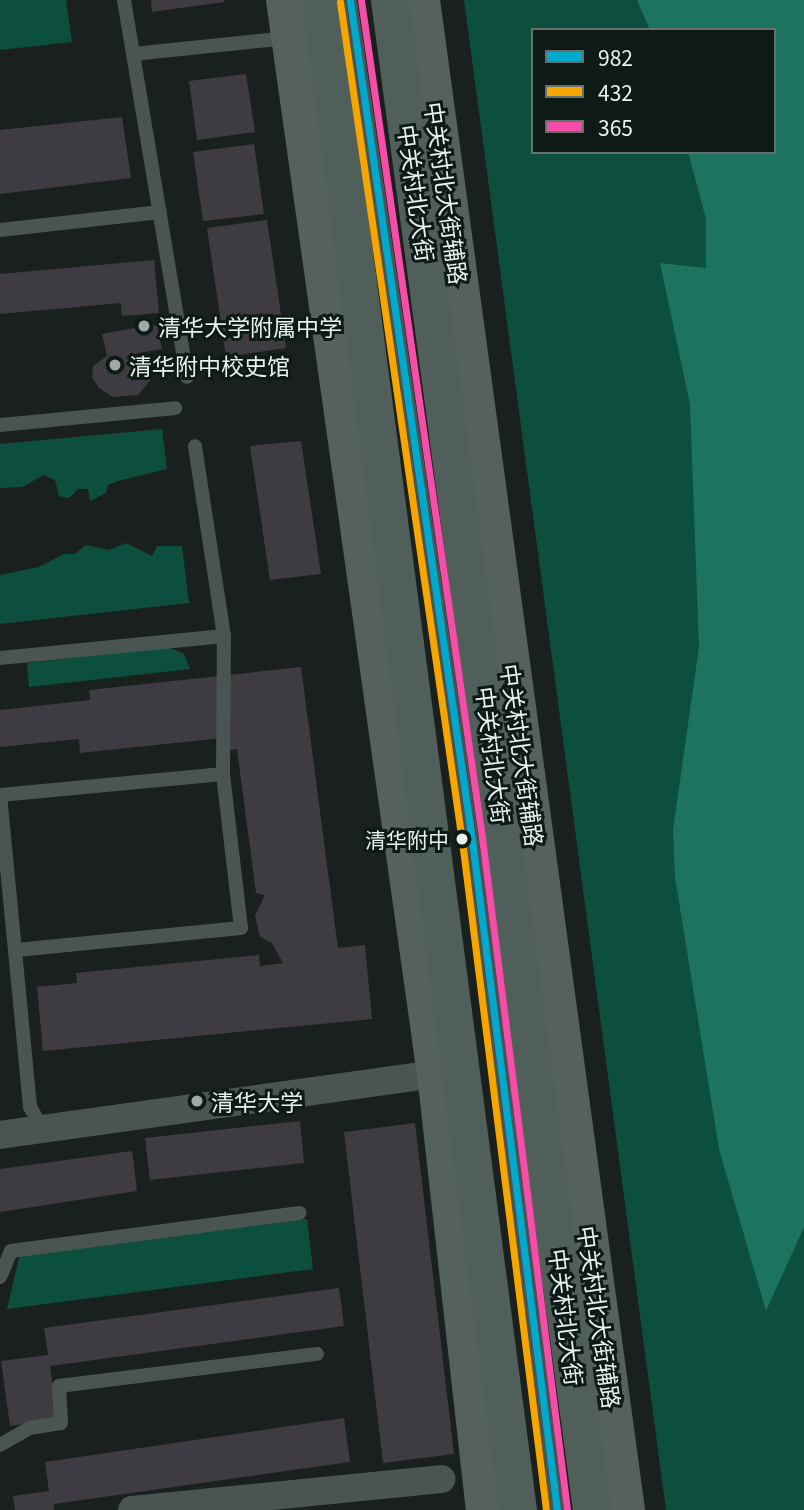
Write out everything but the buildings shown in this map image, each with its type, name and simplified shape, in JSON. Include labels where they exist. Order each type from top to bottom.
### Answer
[{"type":"main road","name":"中关村北大街","points":[[390,0],[592,1510]]},
{"type":"main road","points":[[311,29],[448,1063],[474,1481],[518,1510]]},
{"type":"street","points":[[285,0],[311,29]]},
{"type":"street","name":"中关村北大街辅路","points":[[421,0],[626,1510]]},
{"type":"street","points":[[0,1135],[448,1063]]},
{"type":"street","points":[[132,1510],[474,1481]]},
{"type":"lane","points":[[124,0],[187,377]]},
{"type":"lane","name":"中关村北大街","points":[[350,0],[472,840],[557,1510]]},
{"type":"lane","points":[[133,54],[311,29]]},
{"type":"lane","points":[[0,230],[160,212]]},
{"type":"lane","points":[[0,425],[175,408]]},
{"type":"lane","points":[[16,950],[241,928],[223,774],[224,636],[195,446]]},
{"type":"lane","points":[[0,658],[224,636]]},
{"type":"lane","points":[[42,1128],[30,1107],[0,794],[223,774]]},
{"type":"lane","points":[[0,1277],[11,1251],[300,1213]]},
{"type":"lane","points":[[0,1445],[29,1428],[61,1423],[59,1386],[317,1354]]},
{"type":"shaded area","points":[[0,0],[66,0],[72,42],[0,50]]},
{"type":"shaded area","points":[[464,0],[804,0],[804,1510],[666,1510]]},
{"type":"shaded area","points":[[637,0],[804,0],[804,1227],[766,1311],[719,1149],[675,877],[673,830],[699,647],[690,404],[660,263],[706,268],[706,219],[689,154],[776,154],[776,28],[649,28]]},
{"type":"shaded area","points":[[162,429],[167,469],[108,485],[106,493],[90,501],[88,489],[78,489],[69,498],[59,496],[55,480],[44,475],[22,487],[0,488],[0,444]]},
{"type":"shaded area","points":[[126,543],[152,556],[157,546],[182,546],[189,603],[0,624],[0,575],[39,567],[64,554],[75,554],[86,545],[109,550]]},
{"type":"shaded area","points":[[168,647],[184,654],[190,669],[29,687],[27,663]]},
{"type":"shaded area","points":[[307,1219],[313,1269],[7,1309],[20,1254]]},
{"type":"transit line","name":"982","points":[[350,0],[472,840],[557,1510]]},
{"type":"transit line","name":"365","points":[[361,0],[482,838],[567,1509]]},
{"type":"transit line","name":"432","points":[[340,2],[462,841],[546,1510]]},
{"type":"place","name":"清华大学附属中学","points":[[144,326]]},
{"type":"place","name":"清华附中校史馆","points":[[115,365]]},
{"type":"place","name":"清华附中","points":[[462,839]]},
{"type":"place","name":"清华大学","points":[[197,1101]]}]
